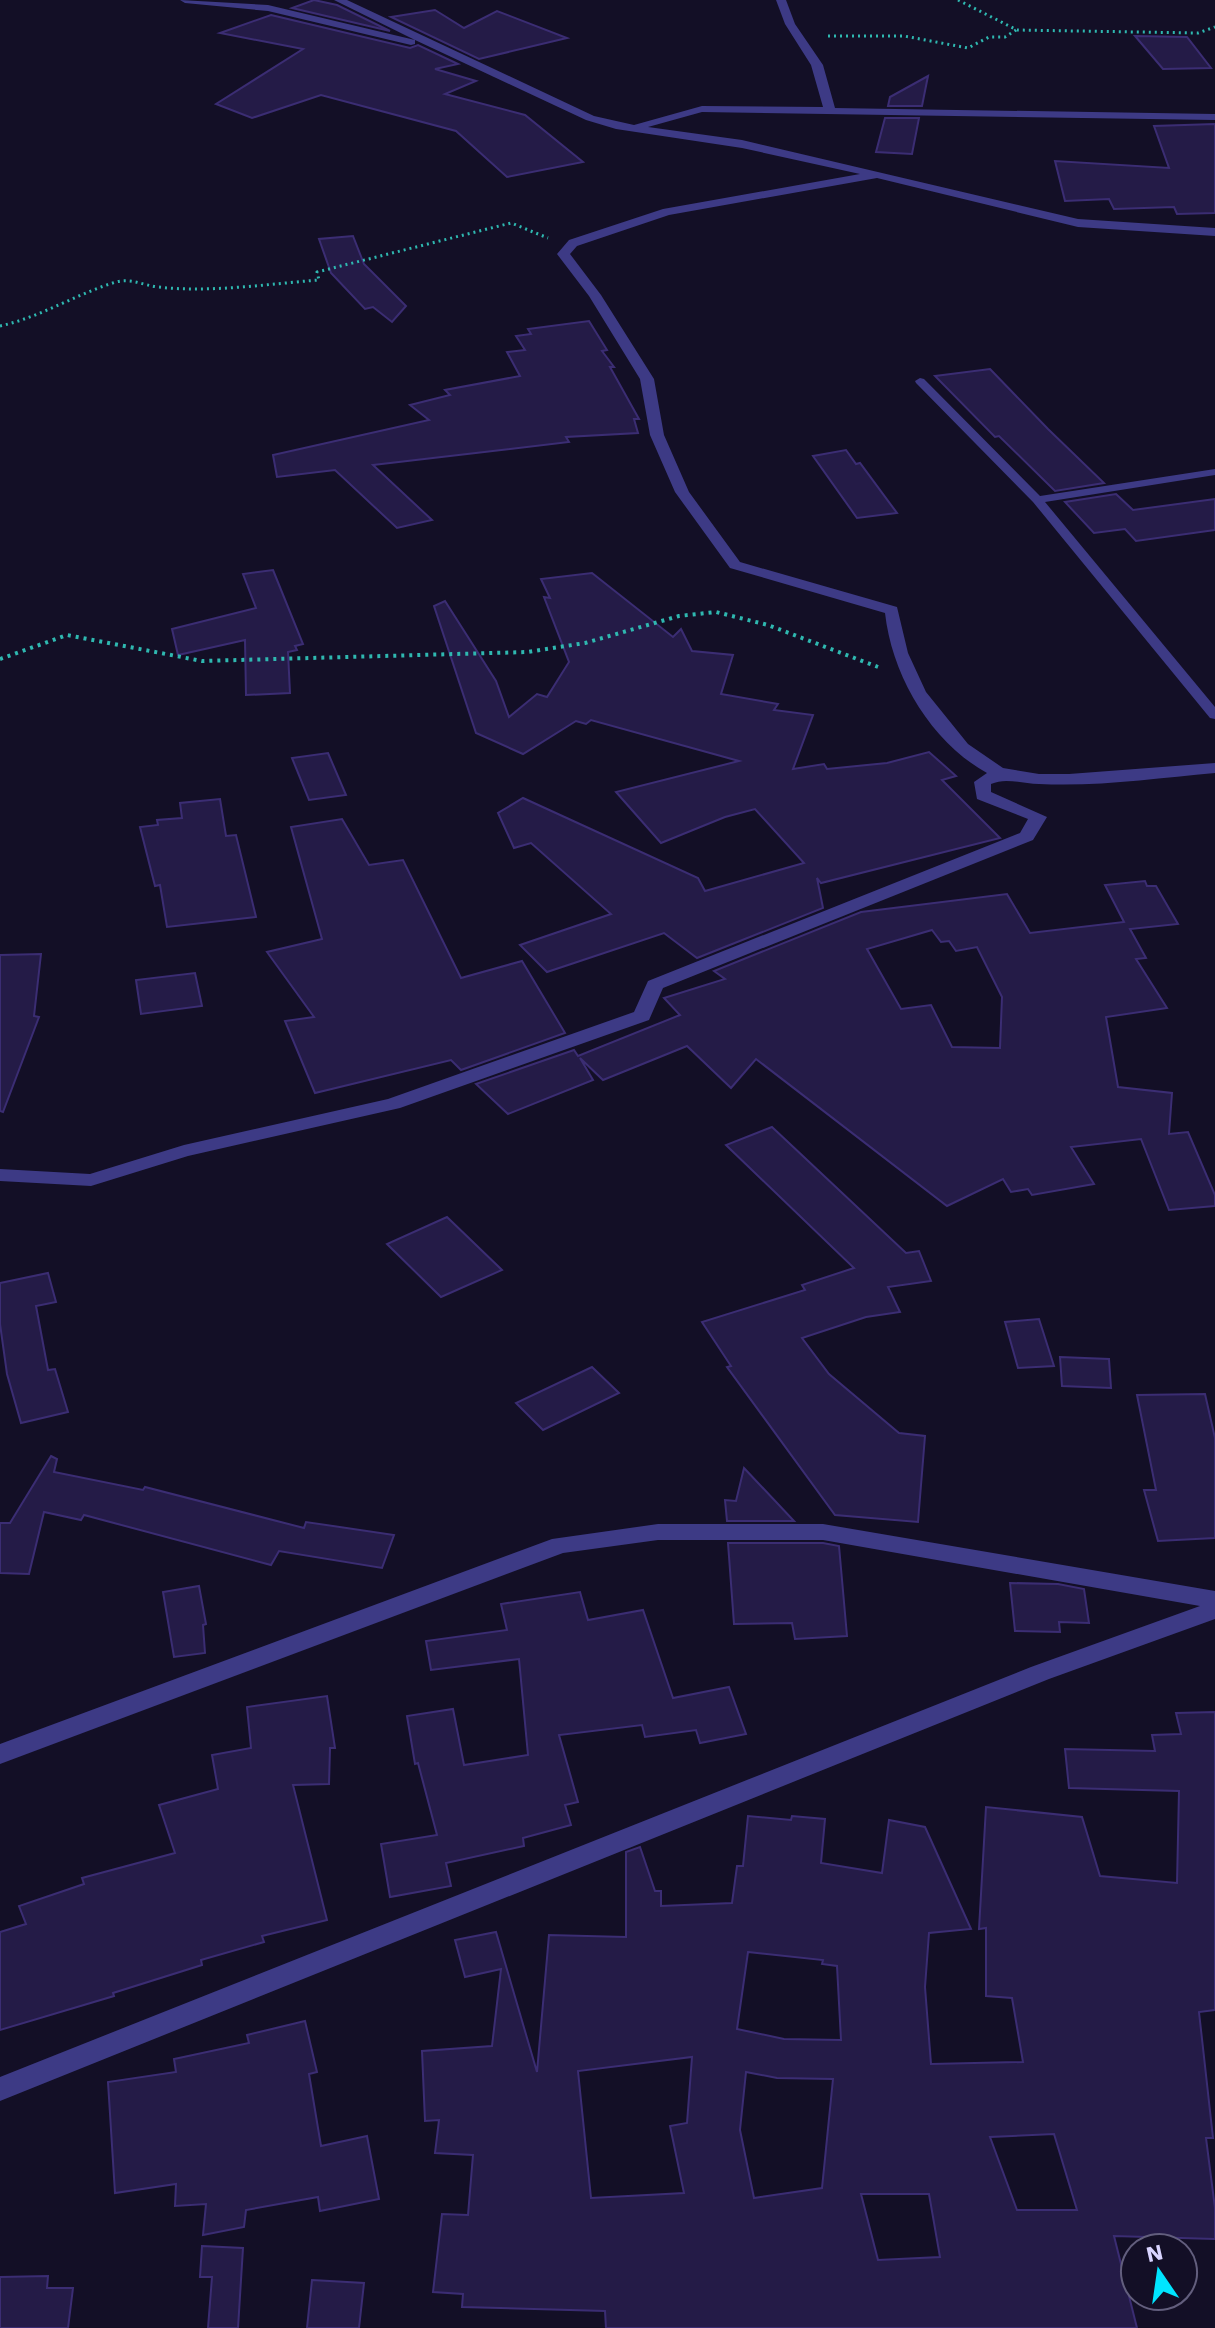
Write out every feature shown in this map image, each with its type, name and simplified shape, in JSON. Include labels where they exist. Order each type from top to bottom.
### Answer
[{"type":"street","points":[[185,0],[268,8],[349,29],[435,44]]},
{"type":"street","points":[[339,0],[590,118],[631,128],[742,144],[1078,223],[1215,232]]},
{"type":"street","points":[[781,0],[794,31],[817,65],[830,111]]},
{"type":"street","points":[[631,128],[702,109],[1215,117]]},
{"type":"street","points":[[878,174],[667,212],[573,243],[563,254],[595,295],[647,379],[657,435],[682,492],[735,565],[892,610],[893,626],[910,680],[924,703],[958,745],[999,774],[1055,780],[1215,768]]},
{"type":"street","points":[[0,1175],[91,1180],[184,1151],[393,1104],[642,1016],[655,985],[1027,836],[1038,817],[983,795],[982,782],[999,774]]},
{"type":"street","points":[[0,1754],[560,1545],[658,1532],[823,1532],[1215,1600]]},
{"type":"street","points":[[0,2089],[1040,1673],[1215,1610]]},
{"type":"lane","points":[[920,381],[1037,500],[1215,715]]},
{"type":"lane","points":[[1037,500],[1215,472]]},
{"type":"path","points":[[958,0],[1017,30],[1198,33],[1215,27]]},
{"type":"path","points":[[794,31],[830,36],[904,36],[968,48],[989,37],[1005,37],[1017,30]]},
{"type":"path","points":[[0,326],[27,320],[117,282],[136,280],[156,287],[236,286],[319,280],[317,272],[511,223],[546,236],[563,254]]},
{"type":"path","points":[[0,659],[67,635],[202,661],[528,652],[585,643],[679,616],[716,612],[768,625],[910,680]]},
{"type":"building","points":[[314,0],[337,5],[390,31],[292,8]]},
{"type":"building","points":[[435,10],[464,28],[497,11],[567,38],[479,59],[391,17]]},
{"type":"building","points":[[271,15],[410,48],[418,45],[458,64],[435,69],[476,81],[445,94],[525,115],[583,162],[507,177],[456,131],[321,95],[252,118],[216,104],[303,49],[220,33]]},
{"type":"building","points":[[1135,36],[1187,37],[1211,68],[1163,69]]},
{"type":"building","points":[[928,76],[922,106],[888,106],[890,97]]},
{"type":"building","points":[[885,118],[919,118],[912,154],[876,152]]},
{"type":"building","points":[[1215,124],[1215,213],[1177,214],[1174,207],[1114,209],[1109,199],[1065,201],[1055,161],[1169,168],[1154,126]]},
{"type":"building","points":[[353,236],[364,264],[406,306],[392,322],[373,307],[365,309],[331,273],[319,239]]},
{"type":"building","points":[[589,321],[607,350],[602,351],[614,367],[610,367],[639,419],[634,419],[638,433],[566,437],[569,442],[373,465],[432,520],[397,528],[335,470],[277,477],[273,455],[429,420],[410,405],[450,395],[445,390],[520,376],[507,352],[525,350],[516,336],[531,334],[528,329]]},
{"type":"building","points":[[990,369],[1104,483],[1055,491],[999,436],[995,437],[935,376]]},
{"type":"building","points":[[846,450],[856,464],[860,463],[897,513],[857,518],[813,456]]},
{"type":"building","points":[[1116,494],[1133,510],[1215,499],[1215,530],[1136,541],[1125,529],[1094,533],[1065,502]]},
{"type":"building","points":[[273,570],[303,644],[295,646],[297,650],[288,652],[290,693],[246,695],[245,640],[178,655],[172,629],[256,608],[243,574]]},
{"type":"building","points":[[592,573],[673,637],[681,629],[692,651],[733,655],[721,694],[778,704],[774,710],[813,715],[793,769],[824,764],[827,769],[887,763],[929,752],[956,776],[942,780],[1000,838],[821,883],[817,878],[823,908],[697,958],[664,933],[547,972],[520,945],[611,914],[531,843],[514,848],[498,813],[523,798],[698,878],[705,891],[804,863],[755,809],[725,817],[661,843],[616,792],[739,761],[591,720],[586,724],[576,721],[523,754],[476,733],[434,606],[445,601],[496,681],[509,717],[537,694],[547,697],[569,662],[544,597],[550,598],[541,579]]},
{"type":"building","points":[[328,753],[346,795],[309,800],[292,758]]},
{"type":"building","points":[[220,799],[226,836],[236,835],[256,917],[167,927],[160,885],[155,886],[140,827],[158,825],[157,820],[182,818],[180,803]]},
{"type":"building","points":[[342,819],[369,865],[403,860],[461,978],[522,961],[565,1033],[461,1070],[451,1060],[315,1093],[285,1021],[314,1017],[267,952],[322,939],[291,827]]},
{"type":"building","points":[[1145,881],[1147,886],[1156,886],[1178,924],[1130,929],[1146,958],[1136,959],[1167,1008],[1106,1017],[1118,1087],[1172,1093],[1169,1134],[1188,1132],[1215,1195],[1215,1206],[1169,1210],[1141,1139],[1071,1147],[1094,1184],[1032,1195],[1028,1189],[1011,1192],[1003,1179],[947,1206],[756,1059],[731,1088],[687,1046],[603,1080],[580,1058],[593,1080],[508,1114],[476,1084],[574,1050],[578,1056],[680,1015],[664,998],[725,979],[714,971],[861,912],[1007,894],[1030,933],[1124,922],[1105,885]],"holes":[[[932,930],[941,942],[949,941],[956,951],[977,947],[1002,997],[1000,1048],[952,1047],[931,1005],[901,1009],[867,949]]]},
{"type":"building","points":[[41,954],[34,1016],[39,1017],[3,1112],[0,1111],[0,955]]},
{"type":"building","points":[[195,973],[202,1006],[141,1014],[136,980]]},
{"type":"building","points":[[772,1127],[906,1253],[919,1251],[931,1281],[888,1287],[900,1312],[866,1317],[802,1338],[829,1374],[899,1433],[925,1436],[918,1522],[835,1515],[727,1367],[731,1366],[702,1322],[805,1290],[802,1285],[854,1268],[726,1145]]},
{"type":"building","points":[[447,1217],[502,1270],[441,1297],[387,1244]]},
{"type":"building","points":[[48,1273],[56,1302],[36,1306],[48,1370],[55,1369],[68,1412],[21,1423],[7,1374],[0,1324],[0,1283]]},
{"type":"building","points":[[1039,1319],[1054,1366],[1018,1368],[1005,1322]]},
{"type":"building","points":[[1060,1357],[1109,1359],[1111,1388],[1062,1386]]},
{"type":"building","points":[[592,1367],[619,1393],[543,1430],[516,1403]]},
{"type":"building","points":[[1205,1394],[1215,1438],[1215,1538],[1158,1541],[1144,1490],[1156,1490],[1137,1395]]},
{"type":"building","points":[[51,1456],[57,1459],[54,1472],[143,1490],[145,1487],[304,1528],[306,1522],[394,1535],[382,1568],[279,1551],[271,1565],[84,1515],[81,1520],[44,1512],[29,1574],[0,1573],[0,1523],[10,1523]]},
{"type":"building","points":[[744,1468],[794,1521],[727,1521],[725,1500],[736,1501]]},
{"type":"building","points":[[728,1543],[823,1543],[839,1546],[847,1636],[795,1639],[792,1623],[734,1624]]},
{"type":"building","points":[[1010,1583],[1058,1584],[1084,1589],[1089,1623],[1059,1622],[1060,1632],[1015,1631]]},
{"type":"building","points":[[199,1586],[206,1624],[203,1625],[205,1653],[174,1657],[163,1592]]},
{"type":"building","points":[[580,1592],[588,1620],[643,1610],[673,1698],[729,1687],[746,1734],[700,1743],[696,1730],[645,1737],[642,1725],[559,1735],[578,1802],[565,1805],[571,1825],[523,1838],[524,1846],[446,1863],[451,1886],[390,1897],[381,1844],[437,1835],[418,1763],[415,1764],[407,1716],[453,1709],[464,1765],[528,1755],[519,1659],[431,1670],[426,1641],[507,1630],[501,1604]]},
{"type":"building","points":[[327,1696],[335,1748],[330,1748],[329,1784],[293,1785],[327,1920],[262,1936],[264,1942],[201,1960],[202,1965],[113,1993],[114,1996],[0,2030],[0,1932],[26,1924],[19,1906],[84,1884],[82,1878],[175,1853],[159,1805],[218,1789],[212,1755],[251,1748],[247,1707]]},
{"type":"building","points":[[1215,1712],[1215,2010],[1199,2012],[1213,2138],[1206,2138],[1215,2208],[1215,2239],[1199,2239],[1199,2232],[1119,2232],[1119,2236],[1114,2236],[1119,2256],[1119,2312],[1133,2312],[1137,2328],[606,2328],[605,2311],[462,2307],[463,2294],[433,2292],[442,2214],[468,2215],[473,2155],[435,2153],[439,2120],[425,2121],[422,2051],[492,2046],[501,1969],[465,1977],[455,1940],[496,1932],[537,2072],[549,1935],[626,1937],[626,1852],[640,1847],[655,1891],[661,1891],[661,1906],[732,1903],[737,1866],[743,1866],[748,1816],[825,1819],[821,1863],[882,1873],[889,1820],[925,1827],[971,1929],[929,1933],[925,1987],[931,2064],[1023,2062],[1012,1998],[986,1996],[986,1928],[979,1929],[986,1807],[1082,1817],[1100,1876],[1177,1883],[1179,1791],[1069,1788],[1065,1749],[1155,1751],[1152,1735],[1181,1734],[1176,1713]],"holes":[[[748,1952],[823,1960],[822,1964],[837,1966],[841,2040],[784,2039],[737,2029]],[[692,2057],[687,2123],[670,2126],[684,2193],[591,2198],[578,2071]],[[746,2072],[777,2078],[833,2079],[822,2188],[754,2198],[740,2130]],[[1054,2134],[1077,2210],[1017,2210],[990,2137]],[[861,2194],[929,2194],[940,2257],[878,2260]]]},
{"type":"building","points":[[305,2021],[317,2072],[309,2074],[321,2146],[367,2136],[379,2199],[320,2211],[318,2197],[246,2210],[244,2227],[203,2235],[206,2204],[175,2206],[176,2184],[115,2193],[108,2082],[176,2072],[174,2059],[249,2043],[247,2035]]},
{"type":"building","points":[[202,2246],[243,2248],[238,2328],[208,2328],[212,2277],[200,2277]]},
{"type":"building","points":[[48,2276],[47,2288],[73,2288],[68,2328],[0,2328],[0,2277]]},
{"type":"building","points":[[312,2280],[364,2283],[359,2328],[307,2328]]}]
